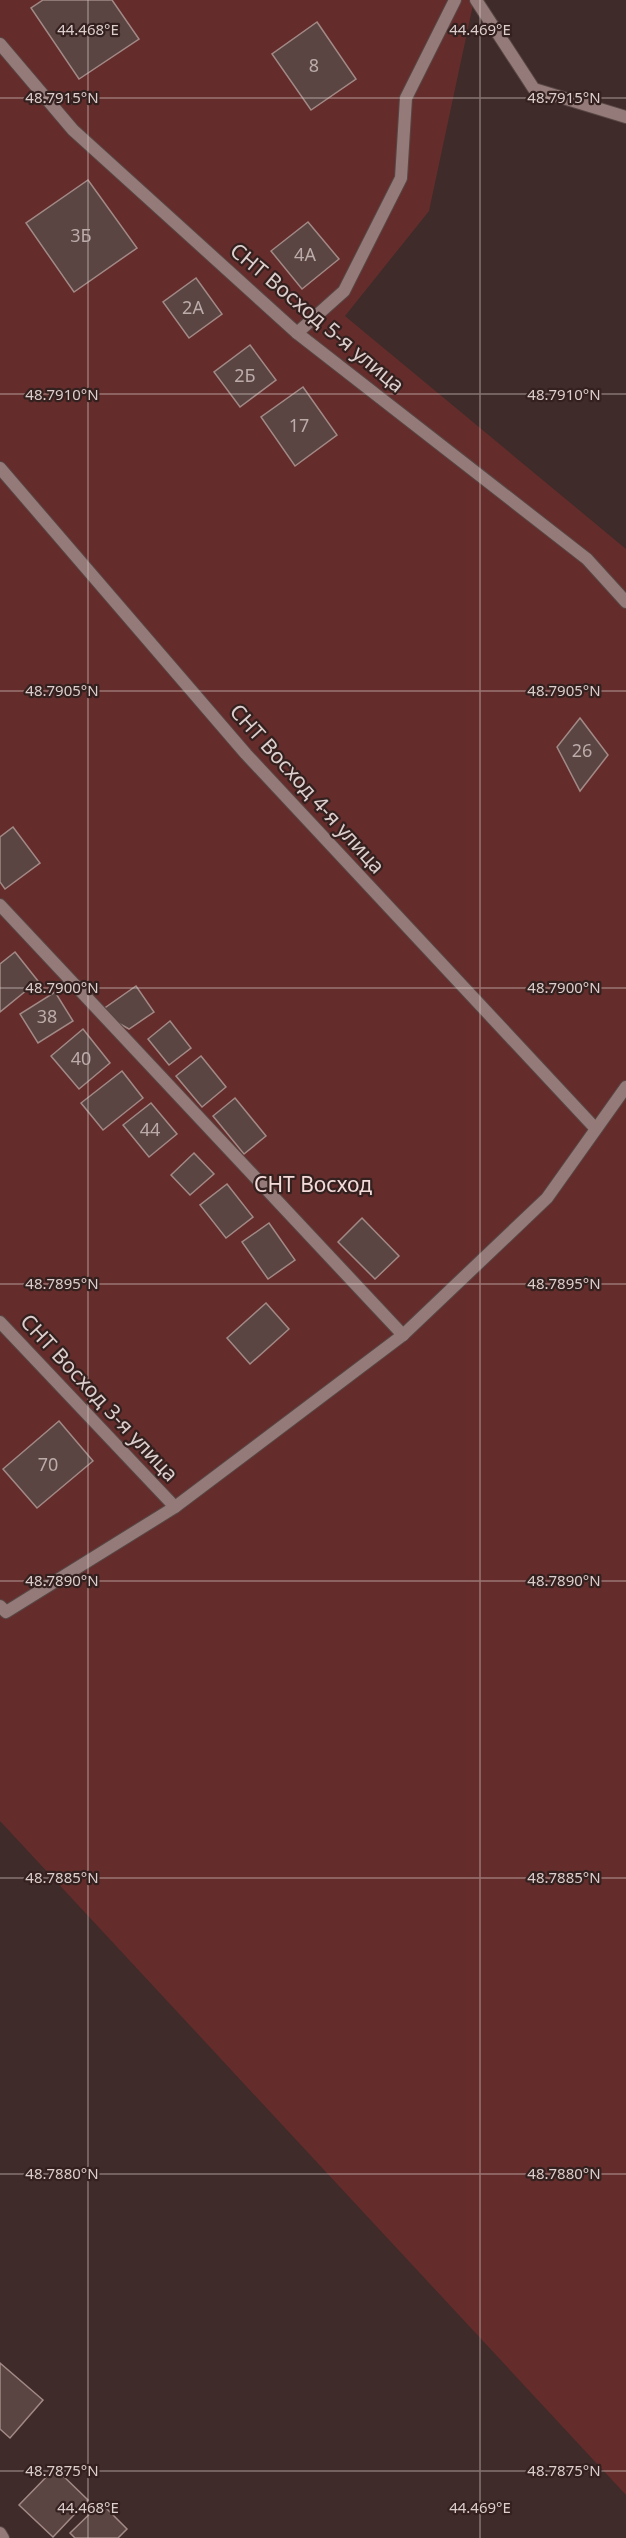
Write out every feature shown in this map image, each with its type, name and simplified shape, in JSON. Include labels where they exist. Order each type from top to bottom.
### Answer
[{"type":"street","points":[[297,333],[344,291],[401,178],[406,98],[455,0]]},
{"type":"street","points":[[476,0],[534,89],[626,117]]},
{"type":"street","name":"СНТ Восход 5-я улица","points":[[0,44],[73,130],[297,333],[587,559],[626,602]]},
{"type":"street","name":"СНТ Восход 4-я улица","points":[[0,468],[246,754],[595,1128]]},
{"type":"street","points":[[0,905],[403,1335]]},
{"type":"street","points":[[175,1507],[403,1335],[547,1198],[626,1087]]},
{"type":"street","name":"СНТ Восход 3-я улица","points":[[0,1322],[175,1507],[2,1612]]},
{"type":"street","points":[[0,2533],[3,2538]]},
{"type":"green space","name":"СНТ Восход","points":[[0,0],[474,0],[429,211],[345,316],[626,549],[626,2495],[0,1821]]},
{"type":"building","points":[[43,0],[112,0],[139,39],[79,79],[31,8]]},
{"type":"building","points":[[317,22],[356,79],[311,110],[272,54]]},
{"type":"building","points":[[88,180],[137,248],[74,292],[26,223]]},
{"type":"building","points":[[308,222],[339,259],[302,289],[271,251]]},
{"type":"building","points":[[196,278],[222,314],[189,338],[163,302]]},
{"type":"building","points":[[250,345],[276,380],[240,407],[214,372]]},
{"type":"building","points":[[303,387],[337,435],[295,466],[261,417]]},
{"type":"building","points":[[580,718],[608,755],[580,791],[557,747]]},
{"type":"building","points":[[13,827],[40,863],[5,889],[0,882],[0,837]]},
{"type":"building","points":[[15,952],[38,981],[0,1012],[0,964]]},
{"type":"building","points":[[136,986],[154,1012],[129,1029],[99,1012]]},
{"type":"building","points":[[55,992],[73,1021],[38,1043],[20,1014]]},
{"type":"building","points":[[170,1021],[191,1048],[169,1065],[148,1039]]},
{"type":"building","points":[[83,1029],[110,1063],[79,1089],[51,1056]]},
{"type":"building","points":[[201,1056],[226,1087],[202,1107],[176,1076]]},
{"type":"building","points":[[122,1071],[143,1098],[103,1130],[81,1103]]},
{"type":"building","points":[[235,1098],[266,1136],[244,1154],[213,1116]]},
{"type":"building","points":[[151,1103],[177,1134],[149,1157],[123,1125]]},
{"type":"building","points":[[194,1153],[214,1174],[190,1195],[171,1175]]},
{"type":"building","points":[[227,1184],[253,1217],[226,1238],[200,1205]]},
{"type":"building","points":[[362,1218],[399,1256],[375,1279],[338,1242]]},
{"type":"building","points":[[269,1223],[295,1260],[268,1279],[242,1242]]},
{"type":"building","points":[[266,1303],[289,1329],[250,1364],[227,1338]]},
{"type":"building","points":[[59,1421],[93,1461],[37,1508],[3,1469]]},
{"type":"building","points":[[0,2363],[43,2400],[10,2438],[0,2429]]},
{"type":"building","points":[[55,2468],[88,2500],[53,2537],[19,2505]]},
{"type":"building","points":[[101,2503],[127,2529],[118,2538],[75,2538],[70,2533]]}]
